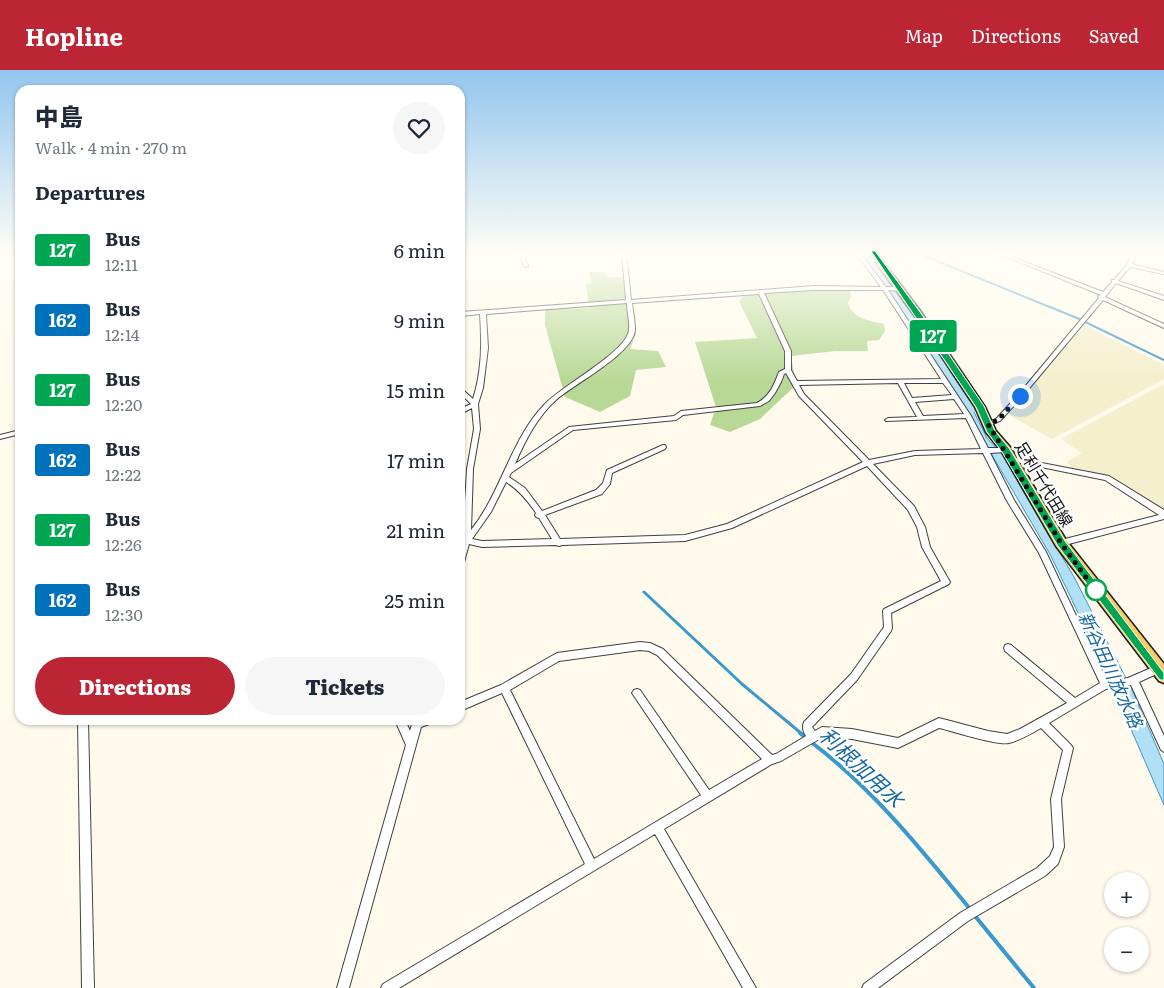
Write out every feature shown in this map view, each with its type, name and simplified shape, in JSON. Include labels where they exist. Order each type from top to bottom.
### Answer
[{"type":"main road","name":"足利千代田線","points":[[902,296],[980,406],[988,424],[1061,543],[1161,673]]},
{"type":"street","points":[[465,539],[487,514],[535,421],[545,407],[559,393],[620,350],[630,338],[632,331],[627,296]]},
{"type":"street","points":[[465,314],[715,296]]},
{"type":"street","points":[[764,296],[788,351],[788,370],[802,395],[869,462],[914,513],[921,527],[926,547],[946,582],[888,612],[888,628],[858,672],[807,725],[808,731],[813,736]]},
{"type":"street","points":[[889,296],[968,416],[987,450],[1011,501],[1042,552],[1107,685]]},
{"type":"street","points":[[988,424],[998,420],[1003,415],[1102,296],[1164,326]]},
{"type":"street","points":[[465,520],[470,469],[477,429],[474,404],[480,388],[485,348],[483,312]]},
{"type":"street","points":[[508,475],[571,428],[676,418],[680,412],[762,403],[779,385],[781,373],[788,370]]},
{"type":"street","points":[[795,383],[945,381]]},
{"type":"street","points":[[900,382],[921,418]]},
{"type":"street","points":[[465,395],[474,404]]},
{"type":"street","points":[[911,400],[956,397]]},
{"type":"street","points":[[465,409],[474,404]]},
{"type":"street","points":[[888,420],[968,416]]},
{"type":"street","points":[[0,437],[15,433]]},
{"type":"street","points":[[539,515],[599,492],[606,484],[609,472],[663,447]]},
{"type":"street","points":[[465,541],[482,544],[668,540],[710,533],[869,462],[915,453],[987,450],[1107,478],[1164,515]]},
{"type":"street","points":[[508,475],[524,492],[559,543]]},
{"type":"street","points":[[1061,543],[1164,515]]},
{"type":"street","points":[[465,705],[504,688],[557,657],[640,646],[650,647],[660,652],[770,760]]},
{"type":"street","points":[[1008,648],[1074,703]]},
{"type":"street","points":[[387,988],[770,760],[785,754],[822,732],[837,731],[898,743],[939,723],[1007,739],[1042,722],[1107,685],[1161,673]]},
{"type":"street","points":[[1131,681],[1164,747]]},
{"type":"street","points":[[504,688],[592,866]]},
{"type":"street","points":[[637,693],[708,798]]},
{"type":"street","points":[[868,988],[964,917],[1041,872],[1054,860],[1059,847],[1056,799],[1068,748],[1042,722]]},
{"type":"street","points":[[83,725],[88,988]]},
{"type":"street","points":[[402,725],[411,744]]},
{"type":"street","points":[[343,988],[416,725]]},
{"type":"street","points":[[1155,728],[1164,736]]},
{"type":"street","points":[[657,828],[750,988]]},
{"type":"shaded area","points":[[1084,325],[1164,365],[1164,379],[1052,439],[1009,415]]},
{"type":"shaded area","points":[[1164,384],[1164,511],[1109,477],[1073,470],[1067,462],[1082,453],[1061,439]]},
{"type":"green space","points":[[587,296],[627,296],[636,334],[630,349],[658,351],[666,367],[636,370],[630,396],[600,412],[565,397],[545,325],[545,309],[589,308]]},
{"type":"green space","points":[[744,296],[851,296],[848,303],[853,313],[868,320],[884,324],[885,331],[879,340],[867,341],[868,351],[836,351],[791,356],[796,385],[760,419],[730,432],[710,425],[716,407],[695,342],[757,338],[739,301]]},
{"type":"water","points":[[954,390],[965,391],[975,407],[973,410],[987,438],[1001,453],[1074,577],[1133,692],[1164,764],[1164,805],[1103,665],[1051,556]]},
{"type":"waterway","name":"新谷田川放水路","points":[[896,296],[970,409]]},
{"type":"waterway","points":[[1022,296],[1077,318],[1164,360]]},
{"type":"waterway","name":"利根加用水","points":[[644,592],[742,684],[802,734]]},
{"type":"waterway","name":"利根加用水","points":[[800,733],[806,738]]},
{"type":"waterway","name":"利根加用水","points":[[811,742],[834,760],[876,800],[915,842],[970,909]]},
{"type":"waterway","name":"利根加用水","points":[[975,916],[1034,988]]},
{"type":"bus line","name":"127","points":[[905,296],[980,406],[991,432],[1006,450],[1061,543],[1088,581],[1164,676]]},
{"type":"route","points":[[1020,396],[998,420],[988,424],[991,432],[1006,450],[1061,543],[1098,594],[1096,590]]}]
